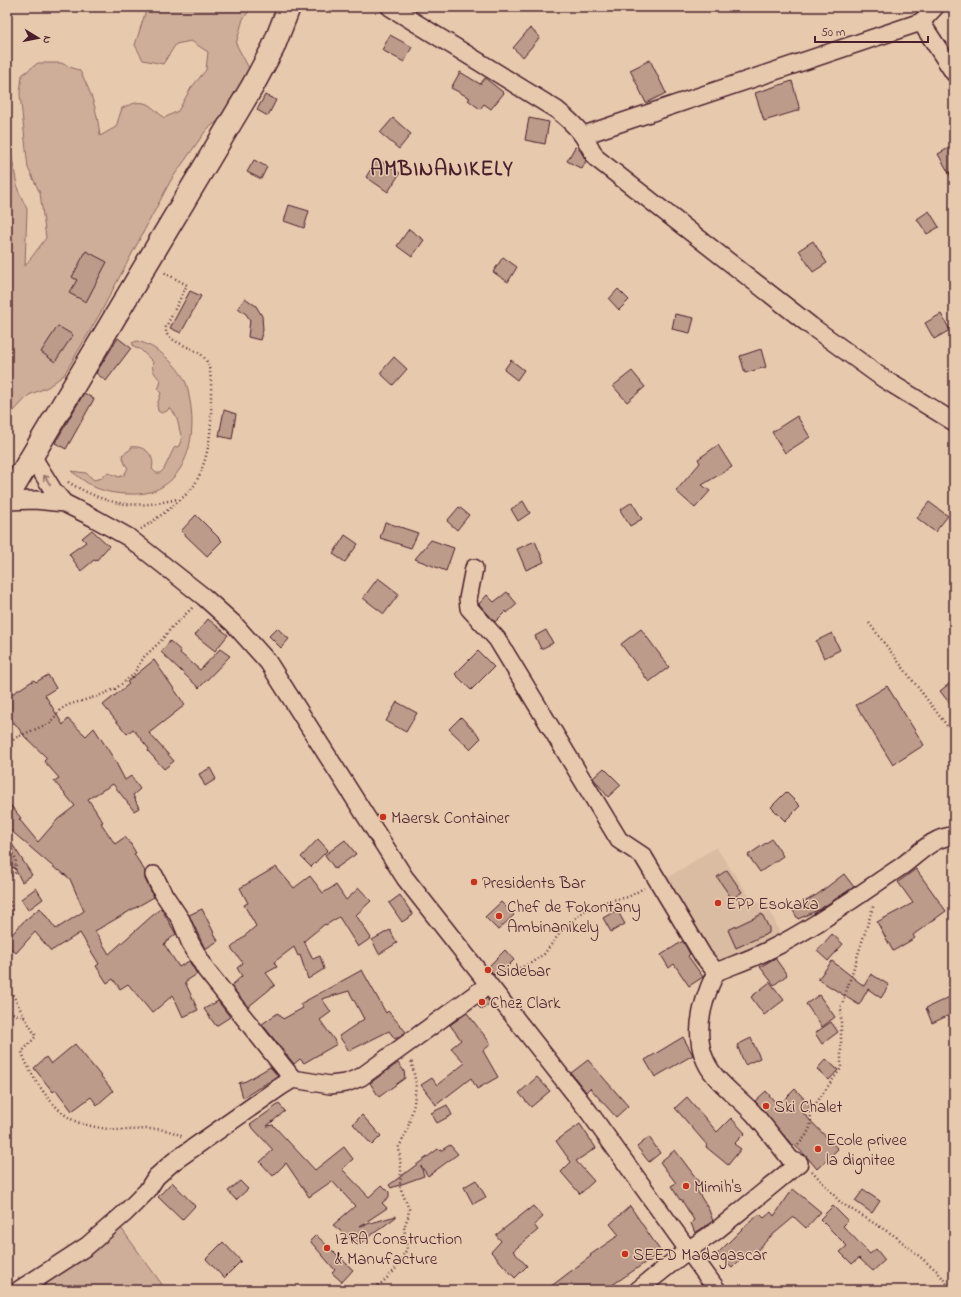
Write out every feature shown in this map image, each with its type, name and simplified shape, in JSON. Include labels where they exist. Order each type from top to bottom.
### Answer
[{"type":"main road","points":[[7,498],[252,87],[273,48],[289,7]]},
{"type":"street","points":[[390,7],[557,110],[576,125],[584,135],[596,158],[811,326],[884,379],[954,422]]},
{"type":"street","points":[[584,135],[921,22],[935,7]]},
{"type":"street","points":[[921,22],[954,73]]},
{"type":"street","points":[[32,456],[53,490],[64,503],[128,537],[204,597],[234,624],[268,662],[405,878],[589,1112],[717,1290]]},
{"type":"street","points":[[7,501],[35,500],[64,503]]},
{"type":"street","points":[[474,568],[468,599],[469,608],[497,639],[618,840],[643,856],[703,956],[716,972]]},
{"type":"street","points":[[638,1290],[688,1250],[716,1231],[793,1159],[754,1114],[714,1075],[700,1052],[699,1039],[702,1010],[709,986],[716,972],[767,951],[821,921],[938,840],[954,836]]},
{"type":"street","points":[[154,875],[163,893],[182,920],[190,942],[206,970],[292,1080]]},
{"type":"street","points":[[19,1290],[87,1246],[147,1191],[156,1177],[195,1145],[292,1080],[330,1085],[346,1083],[362,1077],[488,985]]},
{"type":"path","points":[[128,537],[147,526],[180,499],[194,485],[206,457],[212,423],[210,376],[207,361],[202,355],[170,338],[166,333],[166,327],[187,285],[147,263]]},
{"type":"path","points":[[66,481],[87,493],[112,503],[154,505],[180,499]]},
{"type":"path","points":[[7,745],[17,737],[50,723],[61,709],[68,705],[115,689],[133,675],[144,658],[172,627],[204,597]]},
{"type":"path","points":[[869,622],[954,735]]},
{"type":"path","points":[[7,843],[16,858],[15,874],[7,879]]},
{"type":"path","points":[[883,877],[843,998],[841,1008],[841,1068],[810,1112],[812,1122],[810,1130],[793,1159],[811,1170],[841,1202],[895,1236],[937,1271],[952,1290]]},
{"type":"path","points":[[488,985],[544,954],[564,929],[584,911],[608,901],[628,897],[657,881]]},
{"type":"path","points":[[7,894],[11,906],[12,918],[7,925]]},
{"type":"path","points":[[7,984],[36,1036],[22,1052],[25,1062],[52,1102],[74,1120],[116,1130],[161,1128],[175,1132],[195,1145]]},
{"type":"path","points":[[7,1008],[10,1012],[25,1018]]},
{"type":"path","points":[[371,1290],[383,1282],[394,1271],[407,1249],[404,1227],[409,1209],[400,1187],[401,1171],[398,1147],[407,1131],[414,1104],[416,1084],[409,1042]]},
{"type":"shaded area","points":[[147,7],[252,7],[243,19],[236,44],[250,70],[244,102],[207,129],[171,180],[101,312],[64,375],[48,387],[29,395],[11,414],[9,428],[7,431],[7,82],[10,148],[18,190],[27,209],[25,266],[46,238],[40,193],[28,168],[20,94],[22,75],[38,63],[61,63],[80,71],[93,102],[100,136],[116,127],[122,108],[135,103],[145,103],[149,105],[164,118],[178,111],[191,88],[206,70],[208,52],[191,41],[176,44],[163,64],[143,60],[135,45]]},
{"type":"shaded area","points":[[137,341],[159,351],[178,369],[187,385],[192,417],[191,434],[188,450],[182,465],[174,477],[162,487],[147,493],[116,493],[94,487],[71,471],[86,473],[94,480],[102,478],[103,475],[109,473],[119,477],[124,475],[128,468],[122,455],[131,449],[131,447],[136,447],[144,449],[151,455],[153,464],[152,469],[156,473],[160,473],[164,469],[174,448],[179,446],[182,438],[175,414],[169,408],[167,411],[162,413],[158,411],[157,405],[161,393],[158,390],[161,381],[153,370],[153,362],[140,349],[135,348],[132,343]]},
{"type":"shaded area","name":"EPP Esokaka","points":[[716,847],[749,896],[769,908],[782,938],[727,959],[719,959],[713,956],[664,880]]},
{"type":"shaded area","points":[[121,1228],[166,1290],[42,1290],[43,1286]]},
{"type":"building","points":[[530,28],[540,37],[523,57],[513,48]]},
{"type":"building","points":[[390,35],[412,47],[404,62],[382,50]]},
{"type":"building","points":[[650,60],[666,93],[646,103],[630,70]]},
{"type":"building","points":[[460,72],[480,84],[485,78],[504,93],[491,109],[484,104],[480,109],[468,100],[470,98],[451,88]]},
{"type":"building","points":[[792,81],[800,110],[764,121],[755,93]]},
{"type":"building","points":[[265,95],[276,100],[268,116],[257,110]]},
{"type":"building","points":[[393,118],[411,134],[399,149],[380,133]]},
{"type":"building","points":[[529,118],[549,122],[545,144],[525,140]]},
{"type":"building","points":[[954,145],[954,182],[938,154]]},
{"type":"building","points":[[575,147],[580,150],[586,161],[582,169],[567,161]]},
{"type":"building","points":[[377,159],[400,173],[388,192],[366,177]]},
{"type":"building","points":[[254,160],[267,167],[261,179],[247,172]]},
{"type":"building","points":[[289,205],[309,211],[304,228],[284,221]]},
{"type":"building","points":[[929,211],[939,227],[927,234],[917,219]]},
{"type":"building","points":[[409,229],[424,240],[412,257],[397,246]]},
{"type":"building","points":[[813,241],[827,263],[813,272],[799,250]]},
{"type":"building","points":[[86,251],[107,262],[86,302],[69,293],[77,280],[72,277]]},
{"type":"building","points":[[503,257],[517,267],[508,282],[493,272]]},
{"type":"building","points":[[618,289],[629,300],[619,310],[609,299]]},
{"type":"building","points":[[190,291],[201,296],[181,333],[170,328]]},
{"type":"building","points":[[245,298],[256,306],[262,316],[263,330],[260,340],[248,337],[250,320],[246,314],[238,308]]},
{"type":"building","points":[[675,314],[694,318],[690,333],[672,329]]},
{"type":"building","points":[[941,314],[950,330],[934,339],[925,323]]},
{"type":"building","points":[[58,326],[73,335],[55,362],[41,352]]},
{"type":"building","points":[[118,338],[131,348],[106,381],[96,373]]},
{"type":"building","points":[[761,349],[766,367],[745,373],[740,356]]},
{"type":"building","points":[[394,357],[407,369],[393,385],[380,373]]},
{"type":"building","points":[[511,360],[524,370],[517,380],[504,370]]},
{"type":"building","points":[[632,371],[645,387],[627,402],[613,386]]},
{"type":"building","points":[[84,393],[94,399],[66,449],[55,443]]},
{"type":"building","points":[[224,410],[236,414],[232,439],[219,436]]},
{"type":"building","points":[[797,416],[810,437],[785,453],[772,432]]},
{"type":"building","points":[[718,445],[732,467],[702,485],[710,491],[695,508],[676,491],[700,463],[698,459]]},
{"type":"building","points":[[523,501],[530,513],[518,521],[511,509]]},
{"type":"building","points":[[632,502],[642,519],[630,526],[620,510]]},
{"type":"building","points":[[929,502],[948,516],[935,532],[917,518]]},
{"type":"building","points":[[459,507],[469,515],[457,530],[447,521]]},
{"type":"building","points":[[196,515],[222,541],[207,556],[181,531]]},
{"type":"building","points":[[385,522],[418,533],[411,548],[380,538]]},
{"type":"building","points":[[92,530],[109,546],[96,561],[94,560],[81,571],[69,554],[86,542],[82,538]]},
{"type":"building","points":[[345,535],[358,544],[345,562],[333,554]]},
{"type":"building","points":[[431,540],[454,548],[446,571],[415,559]]},
{"type":"building","points":[[535,541],[544,562],[526,570],[517,549]]},
{"type":"building","points":[[378,578],[399,594],[384,614],[363,598]]},
{"type":"building","points":[[507,592],[517,604],[507,613],[506,611],[495,622],[479,604],[487,595],[494,602]]},
{"type":"building","points":[[208,619],[228,635],[215,651],[195,635]]},
{"type":"building","points":[[277,628],[289,639],[281,648],[269,636]]},
{"type":"building","points":[[641,629],[669,667],[649,682],[621,644]]},
{"type":"building","points":[[546,630],[553,643],[541,649],[535,636]]},
{"type":"building","points":[[832,633],[840,650],[824,658],[816,641]]},
{"type":"building","points":[[170,641],[181,651],[180,653],[200,670],[220,649],[230,656],[199,688],[161,652]]},
{"type":"building","points":[[478,651],[494,667],[471,690],[455,674]]},
{"type":"building","points":[[154,660],[185,705],[149,733],[174,761],[164,769],[148,751],[149,749],[133,729],[127,734],[103,705],[129,684],[127,682]]},
{"type":"building","points":[[48,675],[56,688],[45,695],[63,725],[68,719],[86,736],[94,728],[114,759],[125,780],[131,776],[140,789],[133,795],[139,808],[134,811],[113,784],[88,799],[103,822],[101,823],[115,844],[125,837],[130,843],[136,853],[134,854],[145,871],[145,879],[154,897],[95,931],[109,954],[161,908],[176,934],[164,944],[179,967],[189,961],[197,974],[185,982],[198,1010],[183,1017],[173,995],[152,1013],[128,984],[120,989],[113,979],[107,983],[96,966],[99,964],[80,933],[51,951],[35,932],[16,953],[7,945],[7,940],[23,922],[40,908],[56,929],[84,911],[70,879],[59,870],[58,871],[8,828],[7,829],[7,801],[21,818],[19,819],[38,842],[58,819],[75,806],[54,781],[59,778],[44,761],[47,758],[25,737],[7,713],[7,697],[34,680],[36,682]]},
{"type":"building","points":[[954,680],[954,709],[940,691]]},
{"type":"building","points":[[887,686],[924,745],[893,765],[856,705]]},
{"type":"building","points":[[397,702],[417,713],[406,732],[386,721]]},
{"type":"building","points":[[461,717],[481,738],[470,749],[449,729]]},
{"type":"building","points":[[210,768],[216,779],[205,786],[199,774]]},
{"type":"building","points":[[604,768],[621,785],[608,797],[593,778]]},
{"type":"building","points":[[786,792],[800,806],[785,821],[771,807]]},
{"type":"building","points":[[7,836],[32,875],[22,882],[14,867],[7,870]]},
{"type":"building","points":[[318,839],[328,850],[311,867],[301,857]]},
{"type":"building","points":[[772,839],[783,856],[760,872],[748,855]]},
{"type":"building","points":[[345,840],[356,854],[335,869],[325,855]]},
{"type":"building","points":[[276,867],[294,888],[310,876],[323,893],[336,885],[346,900],[359,888],[371,901],[356,915],[371,938],[358,947],[339,917],[326,925],[325,924],[304,941],[313,959],[320,956],[324,969],[308,979],[300,955],[298,956],[294,947],[274,962],[277,967],[266,973],[275,985],[248,1007],[231,986],[242,976],[237,968],[243,963],[231,948],[256,926],[244,905],[248,903],[240,888]]},
{"type":"building","points":[[916,869],[946,911],[913,935],[915,938],[893,951],[877,922],[913,903],[898,882]]},
{"type":"building","points":[[727,870],[742,892],[732,899],[717,877]]},
{"type":"building","points":[[844,874],[854,887],[820,909],[798,919],[792,909],[818,894]]},
{"type":"building","points":[[36,888],[43,899],[28,910],[21,899]]},
{"type":"building","points":[[400,895],[413,915],[402,922],[389,903]]},
{"type":"building","name":"Chef de Fokontany Ambinanikely","points":[[501,902],[514,915],[498,930],[485,917]]},
{"type":"building","points":[[202,909],[218,941],[205,949],[189,915]]},
{"type":"building","points":[[617,910],[625,924],[611,932],[603,918]]},
{"type":"building","points":[[762,914],[769,928],[769,933],[736,948],[728,930]]},
{"type":"building","points":[[390,930],[397,943],[379,954],[372,940]]},
{"type":"building","points":[[832,934],[843,944],[828,961],[817,951]]},
{"type":"building","points":[[683,941],[690,954],[688,956],[703,977],[689,986],[674,964],[669,968],[661,955]]},
{"type":"building","points":[[505,950],[514,960],[502,972],[501,970],[494,975],[488,967]]},
{"type":"building","points":[[775,958],[787,975],[774,985],[760,967]]},
{"type":"building","points":[[832,961],[864,986],[871,974],[889,985],[881,998],[868,989],[859,1005],[818,979]]},
{"type":"building","points":[[362,970],[386,1013],[388,1011],[406,1032],[395,1039],[389,1031],[349,1051],[339,1036],[364,1019],[349,991],[322,999],[331,1012],[320,1020],[337,1044],[304,1063],[300,1059],[294,1064],[262,1024],[278,1013],[283,1019],[303,1008],[300,1004]]},
{"type":"building","points":[[770,982],[784,1000],[764,1015],[751,997]]},
{"type":"building","points":[[819,995],[835,1017],[822,1027],[806,1004]]},
{"type":"building","points":[[954,995],[954,1013],[932,1023],[926,1008]]},
{"type":"building","points":[[487,998],[490,1003],[482,1010],[477,1005]]},
{"type":"building","points":[[218,1001],[230,1017],[216,1026],[204,1009]]},
{"type":"building","points":[[467,1013],[491,1044],[483,1051],[498,1077],[477,1089],[471,1078],[436,1105],[421,1085],[432,1078],[437,1085],[465,1063],[451,1048],[461,1040],[450,1025]]},
{"type":"building","points":[[831,1022],[838,1032],[822,1044],[815,1033]]},
{"type":"building","points":[[683,1037],[693,1055],[655,1077],[645,1060]]},
{"type":"building","points":[[751,1038],[760,1058],[745,1065],[737,1045]]},
{"type":"building","points":[[75,1044],[113,1091],[97,1105],[91,1097],[72,1111],[56,1090],[53,1092],[34,1068],[46,1057],[51,1064]]},
{"type":"building","points":[[826,1059],[838,1070],[829,1080],[817,1069]]},
{"type":"building","points":[[588,1060],[628,1106],[616,1117],[590,1088],[586,1092],[571,1073]]},
{"type":"building","points":[[398,1063],[404,1071],[405,1078],[379,1097],[370,1083]]},
{"type":"building","points":[[270,1067],[278,1076],[243,1098],[239,1083],[246,1081]]},
{"type":"building","points":[[537,1077],[550,1091],[531,1107],[519,1093]]},
{"type":"building","points":[[795,1089],[811,1106],[803,1113],[838,1149],[817,1169],[806,1156],[793,1144],[792,1145],[755,1101],[766,1091],[778,1106]]},
{"type":"building","points":[[687,1097],[717,1132],[731,1118],[745,1133],[734,1144],[741,1149],[728,1165],[706,1147],[707,1145],[675,1108]]},
{"type":"building","points":[[279,1104],[285,1111],[267,1126],[273,1125],[315,1170],[344,1147],[353,1159],[342,1169],[369,1197],[382,1185],[389,1192],[389,1197],[382,1203],[387,1208],[360,1226],[396,1217],[358,1245],[333,1225],[355,1206],[332,1181],[309,1197],[286,1163],[273,1176],[260,1162],[273,1150],[250,1125]]},
{"type":"building","points":[[447,1105],[452,1115],[437,1123],[431,1113]]},
{"type":"building","points":[[362,1115],[381,1136],[372,1145],[353,1124]]},
{"type":"building","points":[[580,1124],[596,1148],[576,1161],[594,1181],[580,1194],[561,1172],[571,1162],[556,1141]]},
{"type":"building","points":[[649,1137],[660,1153],[649,1162],[637,1147]]},
{"type":"building","points":[[450,1145],[458,1154],[428,1176],[421,1166],[424,1176],[391,1188],[389,1185],[438,1149],[440,1151]]},
{"type":"building","points":[[675,1150],[702,1186],[696,1189],[709,1210],[713,1221],[695,1233],[691,1223],[694,1220],[671,1186],[676,1183],[660,1162]]},
{"type":"building","points":[[476,1180],[486,1197],[473,1204],[464,1187]]},
{"type":"building","points":[[240,1181],[248,1189],[236,1200],[228,1191]]},
{"type":"building","points":[[172,1182],[195,1206],[182,1220],[158,1197]]},
{"type":"building","points":[[793,1189],[821,1212],[806,1228],[794,1217],[769,1238],[753,1255],[749,1251],[732,1268],[717,1254],[752,1219],[760,1214],[764,1218],[771,1212],[774,1216]]},
{"type":"building","points":[[863,1190],[880,1201],[872,1213],[855,1201]]},
{"type":"building","points":[[533,1206],[543,1217],[534,1225],[538,1230],[513,1251],[527,1266],[515,1278],[491,1252],[501,1241],[496,1235]]},
{"type":"building","points":[[630,1206],[661,1252],[605,1290],[546,1290],[591,1256],[590,1255],[619,1235],[610,1224]]},
{"type":"building","points":[[833,1206],[848,1221],[843,1226],[870,1254],[876,1249],[885,1260],[873,1271],[859,1258],[852,1264],[840,1252],[847,1246],[820,1219]]},
{"type":"building","points":[[316,1235],[353,1270],[342,1282],[332,1273],[335,1270],[310,1241]]},
{"type":"building","points":[[223,1242],[241,1261],[224,1278],[206,1259]]},
{"type":"place","name":"Maersk Container","points":[[383,817]]},
{"type":"place","name":"Presidents Bar","points":[[474,882]]},
{"type":"place","name":"EPP Esokaka","points":[[718,903]]},
{"type":"place","name":"Chef de Fokontany Ambinanikely","points":[[499,916]]},
{"type":"place","name":"Sidebar","points":[[488,970]]},
{"type":"place","name":"Chez Clark","points":[[482,1002]]},
{"type":"place","name":"Ski Chalet","points":[[766,1106]]},
{"type":"place","name":"Ecole privee la dignitee","points":[[818,1149]]},
{"type":"place","name":"Mimih's","points":[[686,1186]]},
{"type":"place","name":"IZRA Construction & Manufacture","points":[[327,1248]]},
{"type":"place","name":"SEED Madagascar","points":[[625,1254]]},
{"type":"district","name":"AMBINANIKELY","points":[[442,168]]}]
